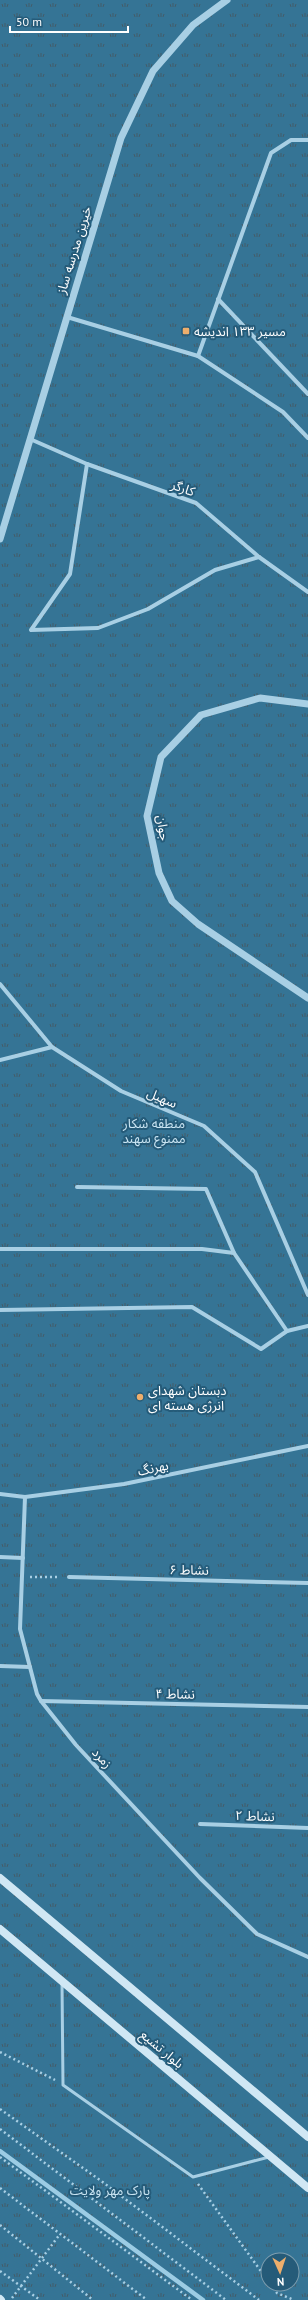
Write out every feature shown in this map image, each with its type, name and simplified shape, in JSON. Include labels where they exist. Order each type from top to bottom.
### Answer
[{"type":"main road","name":"بلوار تشیع","points":[[0,1878],[308,2137]]},
{"type":"main road","name":"بلوار تشیع","points":[[0,1929],[308,2188]]},
{"type":"street","name":"خیرین مدرسه ساز","points":[[0,539],[120,138],[153,71],[193,25],[227,0]]},
{"type":"street","points":[[198,356],[271,153],[291,140],[308,140]]},
{"type":"street","points":[[218,299],[308,394]]},
{"type":"street","points":[[67,317],[198,356],[283,412],[308,438]]},
{"type":"street","name":"کارگر","points":[[30,439],[87,464],[196,503],[259,557],[308,592]]},
{"type":"street","points":[[87,464],[70,574],[31,630],[98,628],[148,609],[214,570],[259,557]]},
{"type":"street","name":"جوان","points":[[308,704],[260,698],[201,715],[162,756],[147,816],[159,873],[172,901],[198,924],[308,998]]},
{"type":"street","name":"سهیل","points":[[0,984],[52,1046],[121,1091],[204,1126],[255,1172],[308,1295]]},
{"type":"street","points":[[0,1060],[52,1046]]},
{"type":"street","points":[[77,1187],[206,1189],[234,1253],[287,1331]]},
{"type":"street","points":[[0,1249],[202,1249],[234,1253]]},
{"type":"street","points":[[0,1310],[192,1307],[261,1349],[287,1331],[308,1326]]},
{"type":"street","name":"بهرنگ","points":[[0,1494],[25,1497],[124,1484],[308,1446]]},
{"type":"street","name":"زمرد","points":[[25,1497],[20,1628],[37,1694],[41,1701],[76,1745],[200,1878],[257,1934],[308,1957]]},
{"type":"street","points":[[0,1557],[23,1558]]},
{"type":"street","name":"نشاط ۶","points":[[69,1578],[308,1583]]},
{"type":"street","points":[[0,1666],[30,1667]]},
{"type":"street","name":"نشاط ۴","points":[[41,1701],[308,1708]]},
{"type":"street","name":"نشاط ۲","points":[[200,1824],[308,1828]]},
{"type":"lane","points":[[62,1981],[63,2085],[193,2177],[271,2156]]},
{"type":"path","points":[[22,1577],[69,1578]]},
{"type":"path","points":[[0,2052],[63,2085]]},
{"type":"path","points":[[0,2109],[104,2183],[260,2300]]},
{"type":"path","points":[[0,2128],[226,2300]]},
{"type":"path","points":[[0,2157],[192,2300]]},
{"type":"path","points":[[193,2177],[260,2270]]},
{"type":"path","points":[[0,2188],[147,2300]]},
{"type":"path","points":[[0,2225],[93,2300]]},
{"type":"path","points":[[11,2300],[60,2234]]},
{"type":"path","points":[[0,2270],[40,2300]]},
{"type":"path","points":[[276,2292],[294,2300]]},
{"type":"green space","name":"منطقه شکار ممنوع سهند","points":[[0,0],[308,0],[308,2300],[0,2300]]},
{"type":"waterway","points":[[0,2151],[203,2300]]},
{"type":"place","name":"مسیر ۱۳۳ اندیشه","points":[[186,331]]},
{"type":"place","name":"دبستان شهدای انرژی هسته ای","points":[[140,1397]]},
{"type":"park label","name":"پارک مهر ولایت","points":[[110,2190]]}]
